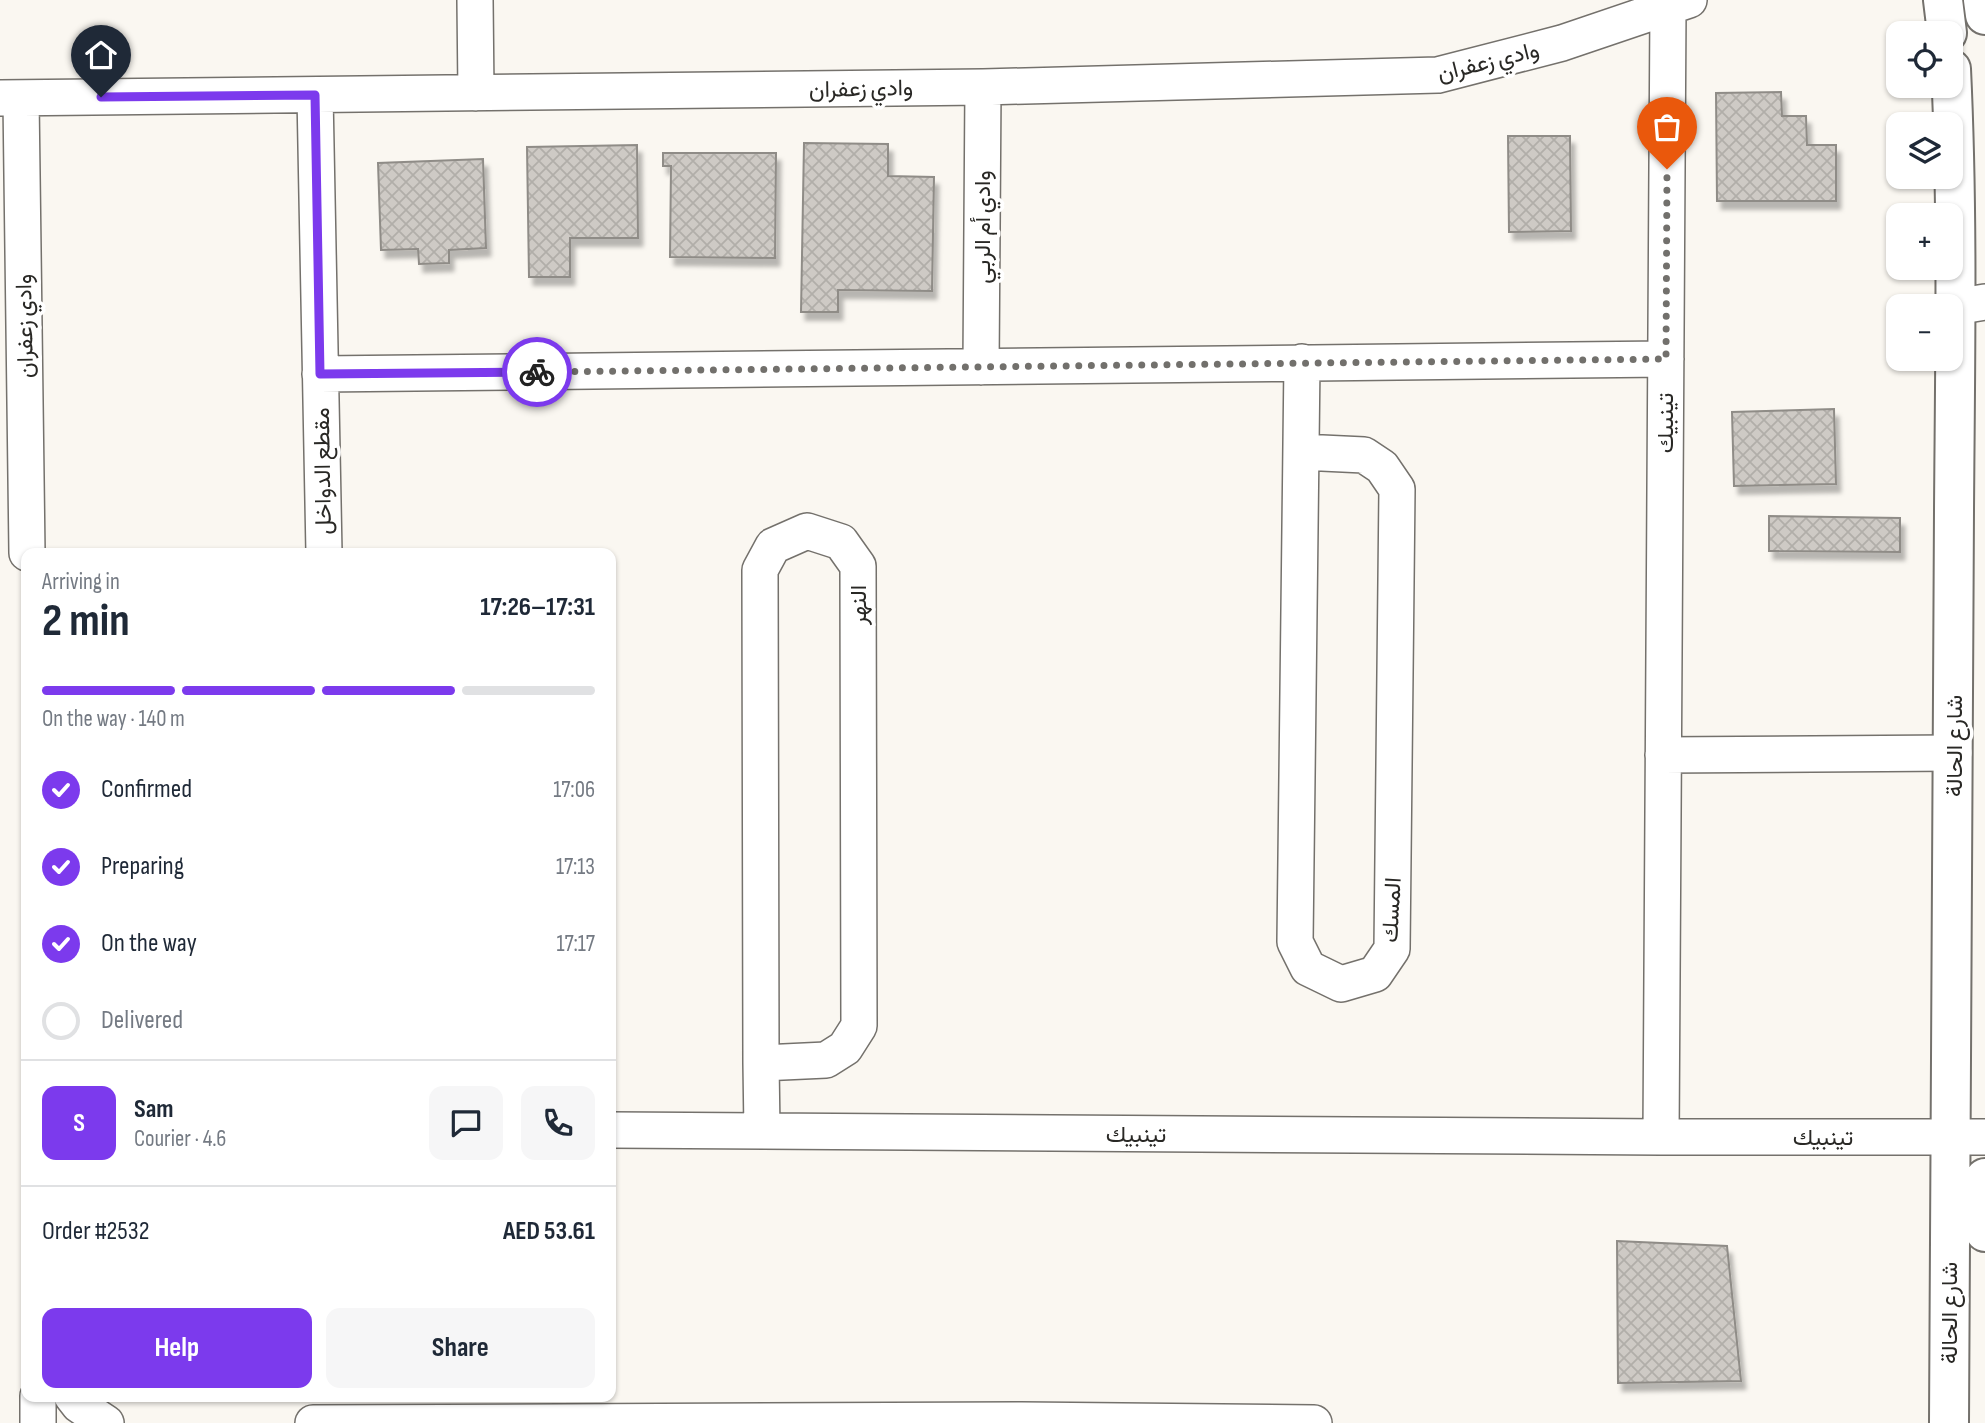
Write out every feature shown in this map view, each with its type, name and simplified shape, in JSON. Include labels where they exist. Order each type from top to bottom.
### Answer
[{"type":"main road","points":[[1943,0],[1946,21]]},
{"type":"main road","points":[[1983,0],[1985,15]]},
{"type":"main road","name":"شارع الحالة","points":[[1949,1423],[1973,1201],[1967,1137],[1954,753],[1970,304],[1953,98]]},
{"type":"main road","name":"شارع الحالة","points":[[1985,1178],[1973,1201],[1985,1232]]},
{"type":"street","points":[[475,0],[476,93]]},
{"type":"street","name":"وادي زعفران","points":[[27,548],[10,98],[983,87],[1437,75],[1562,43],[1679,3]]},
{"type":"street","name":"تينبيك","points":[[1661,1137],[1666,359],[1679,3]]},
{"type":"street","name":"وادي أم الربي","points":[[981,367],[983,87]]},
{"type":"street","name":"مقطع الدواخل","points":[[315,95],[324,548]]},
{"type":"street","points":[[320,374],[1666,359]]},
{"type":"street","name":"المسك","points":[[1301,452],[1364,455],[1382,467],[1397,489],[1392,949],[1375,974],[1340,984],[1308,968],[1295,942],[1302,362]]},
{"type":"street","name":"النهر","points":[[761,1063],[826,1060],[845,1048],[859,1026],[858,566],[841,542],[807,531],[773,546],[760,569],[761,1063],[762,1131]]},
{"type":"street","points":[[1663,755],[1954,753]]},
{"type":"street","name":"تينبيك","points":[[616,1130],[1967,1137]]},
{"type":"street","points":[[38,1402],[38,1423]]},
{"type":"street","points":[[77,1402],[106,1423]]},
{"type":"street","points":[[340,1402],[340,1423]]},
{"type":"street","points":[[313,1423],[1314,1423]]},
{"type":"building","points":[[1781,92],[1782,116],[1806,116],[1807,145],[1836,145],[1836,201],[1717,201],[1716,93]]},
{"type":"building","points":[[1508,136],[1570,136],[1571,231],[1509,232]]},
{"type":"building","points":[[804,143],[888,144],[888,176],[934,177],[932,291],[838,290],[838,312],[801,312]]},
{"type":"building","points":[[637,145],[638,238],[570,238],[570,277],[529,277],[527,147]]},
{"type":"building","points":[[663,153],[776,153],[775,258],[670,257],[671,166],[663,166]]},
{"type":"building","points":[[483,159],[486,248],[449,250],[449,263],[419,264],[418,249],[381,250],[378,163]]},
{"type":"building","points":[[1834,409],[1836,484],[1734,486],[1732,412]]},
{"type":"building","points":[[1769,516],[1900,518],[1900,552],[1769,551]]},
{"type":"building","points":[[1617,1241],[1727,1246],[1741,1381],[1618,1383]]},
{"type":"way so far","points":[[537,372],[1666,359],[1667,169]]},
{"type":"route","points":[[101,97],[315,95],[320,374],[537,372]]}]
